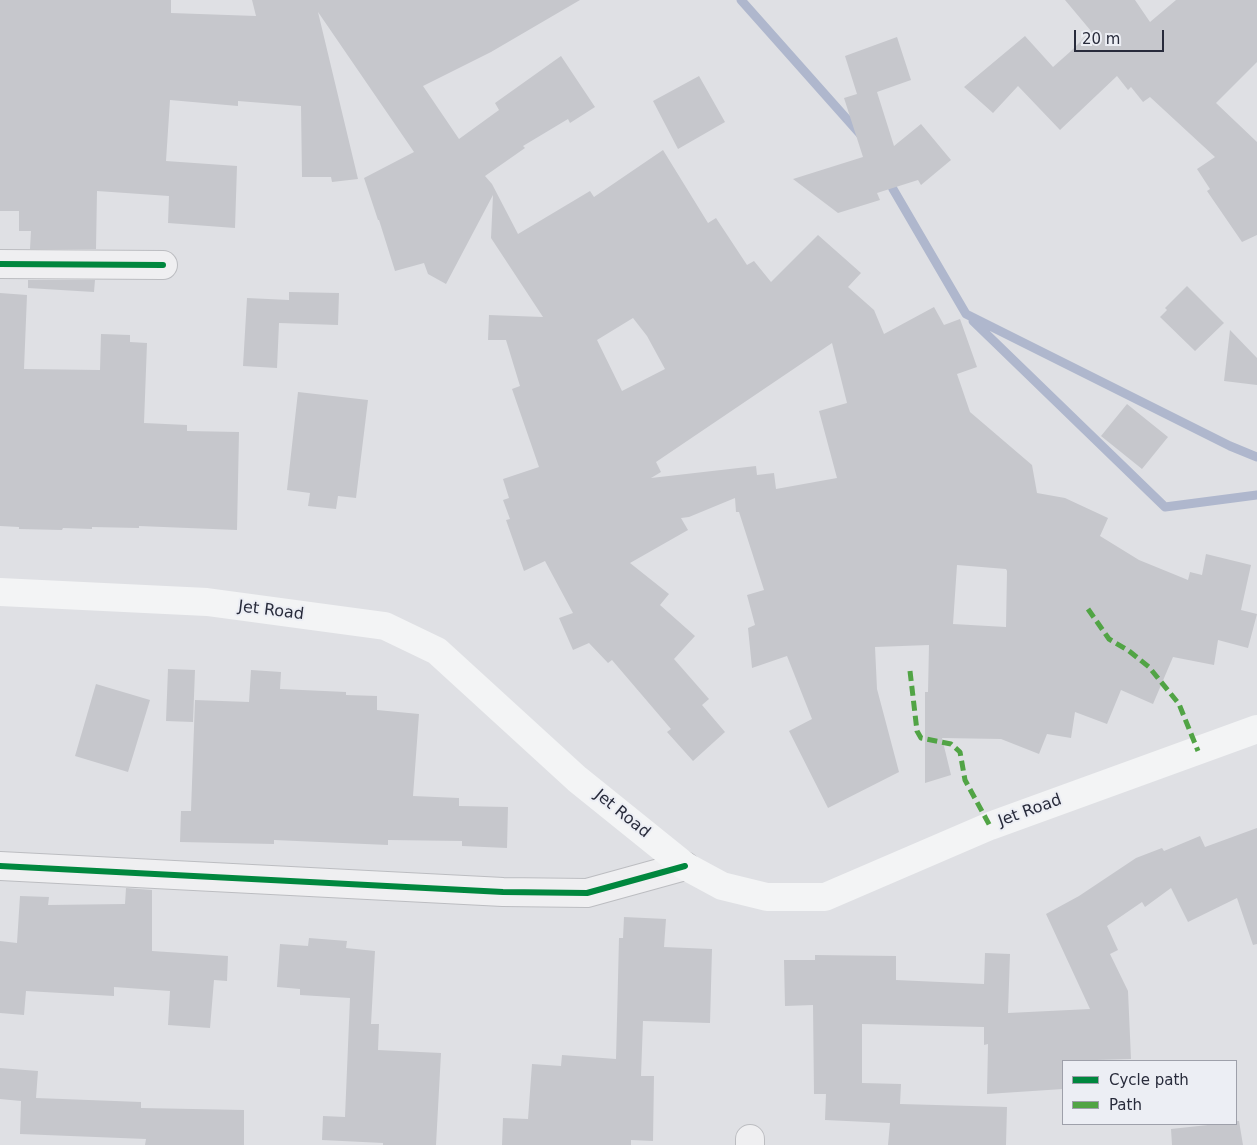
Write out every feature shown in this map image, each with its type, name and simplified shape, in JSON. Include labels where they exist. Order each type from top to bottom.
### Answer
[{"type":"main road","name":"Jet Road","points":[[0,592],[207,602],[385,626],[437,651],[577,779],[686,866],[722,886],[767,897],[825,897],[990,826],[1257,729]]},
{"type":"street","points":[[0,264],[163,264]]},
{"type":"street","points":[[0,866],[494,892],[587,893],[686,866]]},
{"type":"building","points":[[0,0],[171,0],[171,13],[256,16],[252,0],[580,0],[491,52],[423,86],[459,139],[499,110],[495,103],[561,56],[595,107],[570,123],[568,119],[523,146],[525,148],[485,176],[492,184],[518,234],[590,191],[594,197],[663,150],[708,223],[716,218],[747,265],[754,261],[771,282],[818,235],[861,273],[848,287],[874,310],[884,334],[934,307],[944,325],[960,319],[977,367],[957,374],[970,412],[1032,465],[1037,493],[1065,498],[1108,518],[1100,536],[1139,560],[1188,580],[1190,572],[1202,575],[1206,554],[1251,565],[1241,610],[1257,614],[1248,648],[1218,640],[1214,665],[1173,657],[1153,704],[1121,690],[1107,724],[1075,712],[1071,738],[1047,734],[1039,754],[1001,739],[942,738],[951,775],[925,783],[925,692],[928,692],[929,645],[875,647],[877,689],[899,772],[828,808],[789,731],[812,719],[787,656],[752,668],[748,628],[755,625],[747,595],[764,590],[739,512],[736,512],[735,498],[689,517],[681,518],[688,530],[630,563],[669,594],[660,605],[695,636],[674,659],[709,699],[702,705],[725,732],[693,761],[667,732],[671,729],[612,660],[608,663],[589,643],[573,650],[559,618],[573,613],[545,561],[524,571],[506,520],[510,519],[503,500],[509,498],[503,479],[539,467],[512,389],[520,386],[506,340],[488,340],[489,315],[543,317],[491,238],[493,195],[446,284],[428,274],[424,263],[395,271],[364,178],[414,152],[318,12],[358,179],[332,182],[331,177],[302,177],[301,106],[238,101],[238,106],[170,100],[166,161],[237,166],[235,228],[168,223],[169,196],[97,191],[96,249],[30,249],[31,231],[19,231],[19,211],[0,211]],"holes":[[[633,318],[647,336],[665,369],[622,391],[597,340]],[[832,343],[847,403],[819,411],[837,478],[776,489],[774,473],[757,475],[756,466],[651,478],[661,472],[656,462]],[[957,565],[1006,569],[1006,627],[953,624]]]},
{"type":"building","points":[[1065,0],[1135,0],[1150,22],[1176,0],[1257,0],[1257,62],[1216,103],[1257,142],[1257,235],[1242,242],[1207,191],[1210,189],[1197,169],[1215,157],[1150,97],[1143,102],[1131,87],[1128,90],[1117,76],[1060,130],[1018,86],[993,113],[964,87],[1025,36],[1053,67],[1091,31]]},
{"type":"building","points":[[897,37],[911,80],[877,92],[894,146],[921,124],[951,160],[921,185],[918,180],[877,193],[880,200],[838,213],[793,179],[863,157],[844,98],[857,94],[845,56]]},
{"type":"building","points":[[699,76],[725,122],[678,149],[653,101]]},
{"type":"building","points":[[28,280],[95,280],[94,292],[28,288]]},
{"type":"building","points":[[1187,286],[1224,323],[1195,351],[1160,317],[1167,310],[1165,308]]},
{"type":"building","points":[[289,292],[339,293],[338,325],[279,323],[277,368],[243,366],[247,298],[289,300]]},
{"type":"building","points":[[0,293],[27,295],[24,369],[100,370],[101,334],[130,335],[130,342],[147,343],[144,423],[187,425],[187,431],[239,432],[237,530],[139,526],[139,528],[92,527],[92,529],[63,528],[62,530],[19,529],[19,527],[0,526]]},
{"type":"building","points":[[1230,330],[1257,358],[1257,385],[1224,381]]},
{"type":"building","points":[[298,392],[368,400],[356,498],[338,496],[336,509],[308,506],[310,493],[287,490]]},
{"type":"building","points":[[1127,404],[1168,437],[1142,469],[1101,436]]},
{"type":"building","points":[[168,669],[195,670],[193,722],[166,721]]},
{"type":"building","points":[[251,670],[281,672],[280,689],[346,692],[346,695],[377,696],[377,710],[419,714],[413,796],[459,798],[459,806],[508,807],[507,848],[462,846],[462,841],[388,840],[388,845],[274,840],[274,844],[180,842],[181,811],[191,811],[195,700],[249,702]]},
{"type":"building","points":[[96,684],[150,700],[128,772],[75,756]]},
{"type":"building","points":[[1257,828],[1257,944],[1253,945],[1237,898],[1188,922],[1171,888],[1145,907],[1142,902],[1107,926],[1118,950],[1110,954],[1128,991],[1131,1059],[1062,1060],[1062,1089],[987,1094],[988,1044],[984,1045],[984,1027],[862,1024],[862,1083],[901,1084],[900,1104],[1007,1107],[1006,1145],[888,1145],[890,1123],[825,1120],[826,1094],[814,1094],[813,1005],[785,1006],[784,960],[815,960],[815,955],[896,956],[896,980],[984,984],[985,953],[1010,954],[1008,1013],[1090,1009],[1046,914],[1079,896],[1136,858],[1162,848],[1164,851],[1200,836],[1205,847]]},
{"type":"building","points":[[126,888],[152,890],[152,951],[228,956],[227,981],[214,980],[210,1028],[168,1025],[170,991],[114,987],[114,996],[26,991],[24,1015],[0,1013],[0,941],[17,943],[20,896],[49,897],[48,905],[125,904]]},
{"type":"building","points":[[624,917],[666,919],[664,947],[712,949],[710,1023],[643,1021],[641,1076],[654,1076],[653,1141],[631,1140],[631,1145],[502,1145],[503,1118],[528,1119],[532,1064],[561,1066],[562,1055],[616,1059],[619,938],[623,938]]},
{"type":"building","points":[[309,938],[347,941],[346,948],[375,951],[371,1024],[379,1024],[378,1050],[441,1053],[436,1145],[383,1145],[383,1143],[322,1140],[323,1116],[345,1117],[350,998],[300,995],[300,989],[277,987],[280,944],[308,946]]},
{"type":"building","points":[[0,1068],[38,1071],[36,1098],[141,1102],[141,1108],[244,1110],[244,1145],[145,1145],[146,1139],[20,1134],[21,1101],[0,1099]]},
{"type":"building","points":[[1237,1121],[1239,1121],[1243,1145],[1172,1145],[1171,1129],[1208,1125],[1237,1125]]},
{"type":"waterway","points":[[741,0],[861,135]]},
{"type":"waterway","points":[[888,177],[893,189],[966,314],[1230,446],[1257,457]]},
{"type":"waterway","points":[[973,321],[1165,507],[1257,495]]},
{"type":"marked path","points":[[1088,609],[1109,639],[1129,651],[1149,667],[1179,704],[1198,751]]},
{"type":"marked path","points":[[910,671],[917,731],[921,738],[951,744],[960,752],[965,780],[990,826]]},
{"type":"cycle path","points":[[0,264],[163,265]]},
{"type":"cycle path","points":[[0,866],[503,892],[587,893],[685,866]]}]
